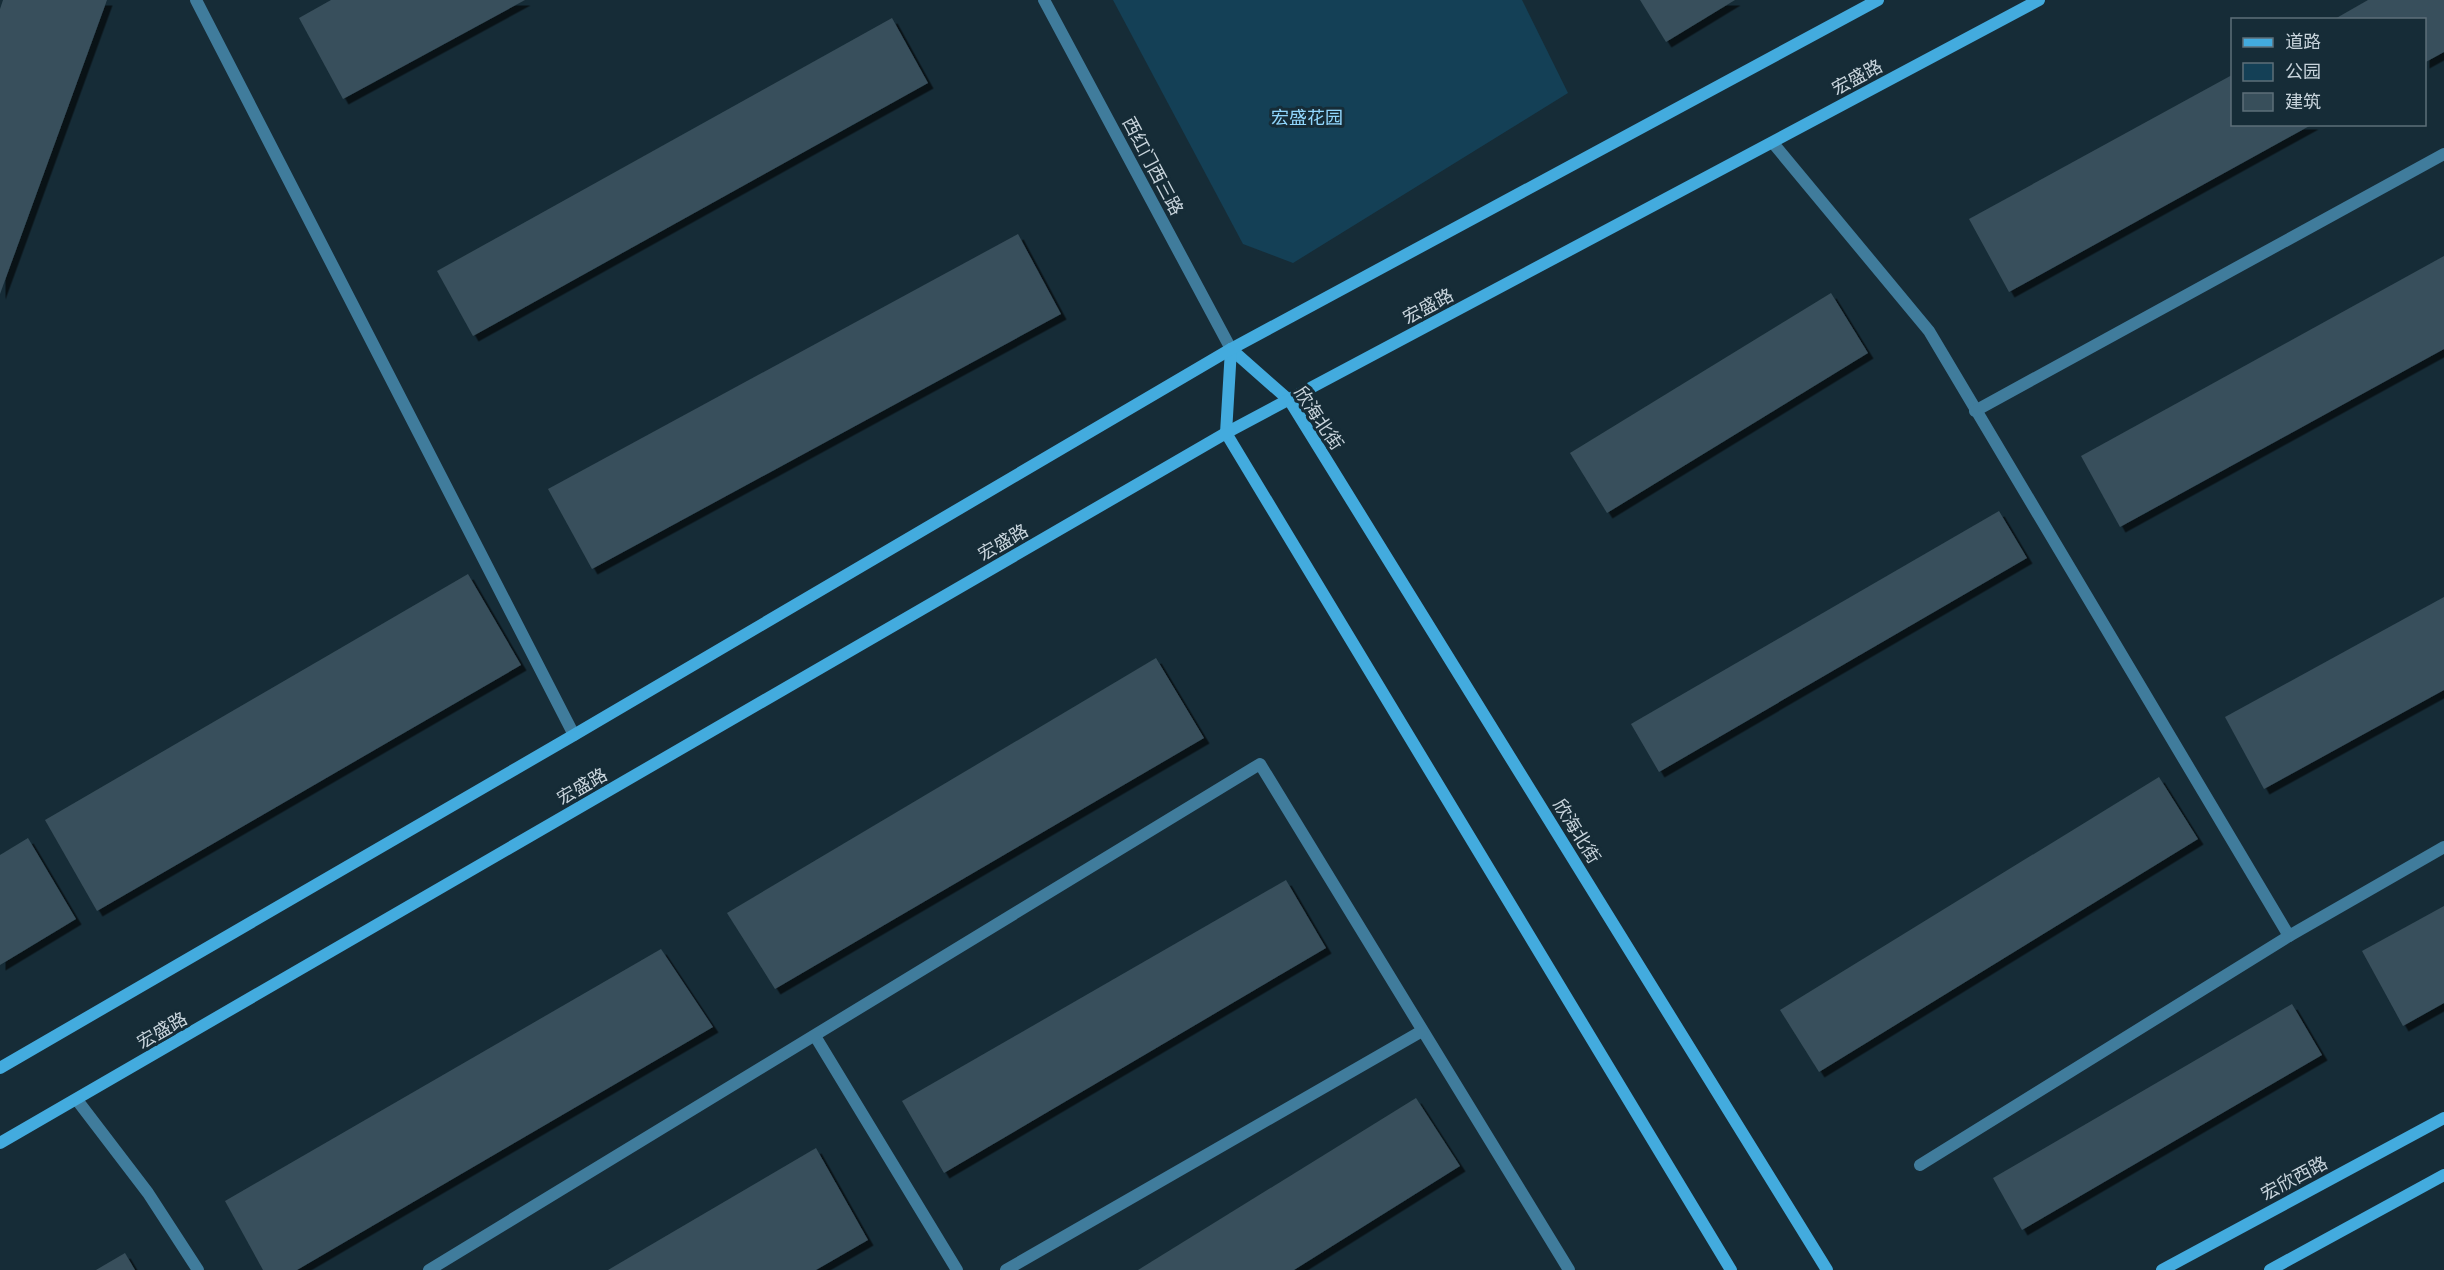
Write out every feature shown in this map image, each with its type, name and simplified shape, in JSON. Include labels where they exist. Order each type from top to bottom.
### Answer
[{"type":"street","points":[[196,0],[574,735]]},
{"type":"street","name":"西红门西三路","points":[[1044,0],[1231,349]]},
{"type":"street","points":[[0,1068],[574,735],[1231,349],[1878,0]]},
{"type":"street","name":"宏盛路","points":[[0,1143],[1226,433],[1290,401],[2039,0]]},
{"type":"street","points":[[1773,143],[1929,331],[2289,936]]},
{"type":"street","points":[[1975,411],[2444,154]]},
{"type":"street","points":[[1231,349],[1226,433],[1731,1270]]},
{"type":"street","name":"欣海北街","points":[[1231,349],[1290,401],[1827,1270]]},
{"type":"street","points":[[429,1270],[1260,764],[1569,1270]]},
{"type":"street","points":[[1920,1165],[2289,936],[2444,847]]},
{"type":"street","points":[[1006,1270],[1422,1030]]},
{"type":"street","points":[[815,1036],[957,1270]]},
{"type":"street","points":[[77,1100],[148,1193],[198,1270]]},
{"type":"street","name":"宏欣西路","points":[[2162,1270],[2444,1118]]},
{"type":"street","points":[[2270,1270],[2443,1178]]},
{"type":"green space","name":"宏盛花园","points":[[1113,0],[1522,0],[1568,93],[1293,263],[1243,244]]},
{"type":"building","points":[[3,0],[107,0],[0,294],[0,9]]},
{"type":"building","points":[[331,0],[525,0],[343,99],[299,18]]},
{"type":"building","points":[[1640,0],[1735,0],[1666,42]]},
{"type":"building","points":[[2368,0],[2444,0],[2444,52],[2426,62],[2426,18],[2336,18]]},
{"type":"building","points":[[892,18],[928,83],[473,336],[437,271]]},
{"type":"building","points":[[2231,76],[2231,126],[2309,126],[2009,292],[1969,219]]},
{"type":"building","points":[[1018,234],[1061,314],[592,569],[548,489]]},
{"type":"building","points":[[2444,256],[2444,349],[2120,527],[2081,456]]},
{"type":"building","points":[[1831,293],[1868,353],[1607,513],[1570,453]]},
{"type":"building","points":[[1999,511],[2027,558],[1659,772],[1631,724]]},
{"type":"building","points":[[468,574],[521,665],[97,911],[45,820]]},
{"type":"building","points":[[2444,597],[2444,690],[2264,789],[2225,717]]},
{"type":"building","points":[[1156,658],[1204,738],[775,989],[727,913]]},
{"type":"building","points":[[2159,777],[2198,839],[1819,1072],[1780,1010]]},
{"type":"building","points":[[28,838],[76,919],[0,965],[0,855]]},
{"type":"building","points":[[1286,880],[1326,948],[944,1173],[902,1101]]},
{"type":"building","points":[[2444,906],[2444,1003],[2403,1026],[2362,951]]},
{"type":"building","points":[[661,949],[713,1027],[297,1270],[263,1270],[225,1201]]},
{"type":"building","points":[[2292,1004],[2322,1055],[2022,1230],[1993,1178]]},
{"type":"building","points":[[1416,1098],[1460,1166],[1294,1270],[1138,1270]]},
{"type":"building","points":[[816,1148],[868,1240],[816,1270],[608,1270]]},
{"type":"building","points":[[125,1253],[135,1270],[96,1270]]}]
